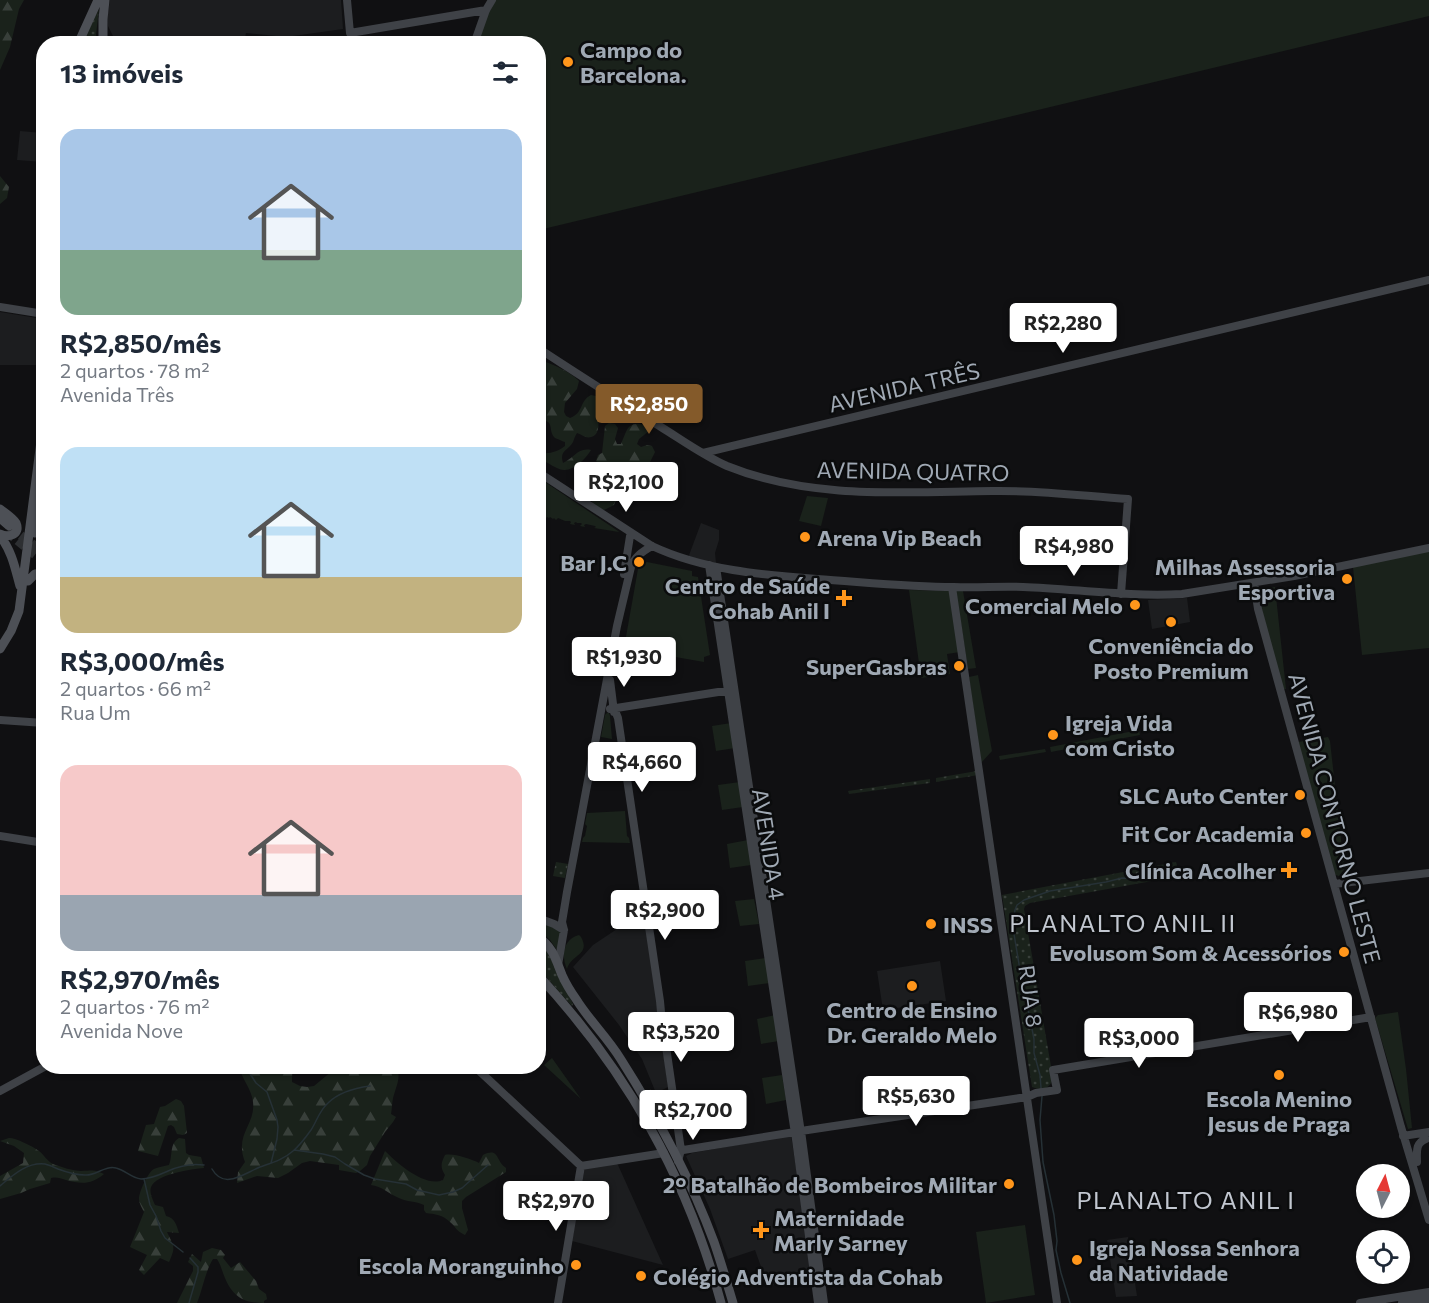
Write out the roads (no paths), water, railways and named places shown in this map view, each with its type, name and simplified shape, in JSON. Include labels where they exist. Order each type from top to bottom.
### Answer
[{"type":"main road","points":[[82,36],[98,0]]},
{"type":"main road","points":[[102,36],[105,0]]},
{"type":"main road","points":[[0,648],[16,621],[36,475]]},
{"type":"main road","points":[[21,591],[12,556],[6,544],[2,514],[13,517],[21,516],[32,504]]},
{"type":"main road","points":[[0,657],[12,643],[21,622],[36,528]]},
{"type":"main road","points":[[28,581],[36,574]]},
{"type":"main road","points":[[546,944],[551,949],[575,999],[619,1056],[662,1127],[690,1185],[714,1243],[733,1303]]},
{"type":"main road","points":[[546,984],[608,1059],[674,1154],[689,1208],[707,1253],[721,1303]]},
{"type":"street","points":[[347,0],[350,33],[486,10]]},
{"type":"street","points":[[477,36],[492,0]]},
{"type":"street","name":"AVENIDA TRÊS","points":[[703,453],[1429,280]]},
{"type":"street","points":[[0,307],[36,313]]},
{"type":"street","points":[[546,353],[703,453]]},
{"type":"street","name":"AVENIDA QUATRO","points":[[703,453],[743,472],[818,489],[906,493],[994,491],[1128,499],[1121,594]]},
{"type":"street","points":[[546,479],[631,535],[672,558],[711,566],[801,578],[952,587],[1028,587],[1121,594],[1182,594],[1312,573],[1429,548]]},
{"type":"street","points":[[617,626],[631,535]]},
{"type":"street","points":[[558,965],[617,626],[631,567],[636,557],[651,547]]},
{"type":"street","name":"AVENIDA 4","points":[[711,566],[798,1129],[815,1261],[818,1303]]},
{"type":"street","name":"AVENIDA CONTORNO LESTE","points":[[1249,584],[1258,609],[1429,1220]]},
{"type":"street","name":"RUA 8","points":[[952,587],[1032,1094],[1057,1303]]},
{"type":"street","points":[[609,671],[614,708],[618,718],[676,1119],[674,1154]]},
{"type":"street","points":[[601,712],[731,690]]},
{"type":"street","points":[[0,720],[36,722]]},
{"type":"street","points":[[0,837],[36,842]]},
{"type":"street","points":[[1334,884],[1429,873]]},
{"type":"street","points":[[546,921],[563,926]]},
{"type":"street","points":[[581,1166],[674,1154],[798,1129],[1047,1092],[1057,1090],[1053,1070],[1371,1017]]},
{"type":"street","points":[[0,1091],[36,1071]]},
{"type":"street","points":[[483,1074],[581,1166]]},
{"type":"street","points":[[650,1094],[665,1119],[669,1122],[676,1119]]},
{"type":"street","points":[[1407,1139],[1428,1137]]},
{"type":"street","points":[[1417,1162],[1417,1145],[1428,1137]]},
{"type":"street","name":"AVENIDA CONTORNO LESTE","points":[[1407,1139],[1417,1162],[1429,1203]]},
{"type":"street","points":[[558,1303],[581,1166]]},
{"type":"street","name":"AVENIDA 4","points":[[815,1261],[824,1303]]},
{"type":"street","points":[[1360,1303],[1429,1292]]},
{"type":"street","points":[[1402,1303],[1429,1299]]},
{"type":"waterway","points":[[1041,1088],[1027,997],[1023,988],[1014,934],[1013,923],[1017,905],[1024,900],[1050,891],[1122,878],[1144,879],[1159,872],[1176,869]]},
{"type":"waterway","points":[[250,1074],[256,1083],[267,1092],[277,1120],[277,1139],[271,1163]]},
{"type":"waterway","points":[[212,1169],[222,1179],[228,1179],[281,1159],[300,1144],[311,1130],[322,1109],[332,1099],[348,1091],[370,1086]]},
{"type":"waterway","points":[[1042,1096],[1040,1120],[1043,1162],[1054,1215],[1056,1250],[1070,1303]]},
{"type":"waterway","points":[[294,1150],[335,1157],[364,1175],[406,1184],[417,1190],[439,1195],[462,1188],[488,1165]]},
{"type":"waterway","points":[[0,1186],[21,1170],[38,1164],[82,1175],[93,1174],[112,1167],[141,1179],[152,1178],[185,1165],[204,1165]]},
{"type":"waterway","points":[[144,1179],[150,1205],[161,1231],[165,1238],[183,1252]]},
{"type":"waterway","points":[[189,1303],[198,1272],[198,1267],[190,1258]]},
{"type":"tunnel","points":[[10,527],[36,547]]},
{"type":"tunnel","points":[[7,532],[36,556]]},
{"type":"place","name":"Campo do Barcelona.","points":[[568,62]]},
{"type":"place","name":"Arena Vip Beach","points":[[805,537]]},
{"type":"place","name":"Bar J.C","points":[[639,562]]},
{"type":"place","name":"Milhas Assessoria Esportiva","points":[[1347,579]]},
{"type":"place","name":"Centro de Saúde Cohab Anil I","points":[[844,598]]},
{"type":"place","name":"Comercial Melo","points":[[1135,605]]},
{"type":"place","name":"Conveniência do Posto Premium","points":[[1171,622]]},
{"type":"place","name":"SuperGasbras","points":[[959,666]]},
{"type":"place","name":"Igreja Vida com Cristo","points":[[1053,735]]},
{"type":"place","name":"SLC Auto Center","points":[[1300,795]]},
{"type":"place","name":"Fit Cor Academia","points":[[1306,833]]},
{"type":"place","name":"Clínica Acolher","points":[[1289,870]]},
{"type":"place","name":"INSS","points":[[931,924]]},
{"type":"place","name":"Evolusom Som & Acessórios","points":[[1344,952]]},
{"type":"place","name":"Centro de Ensino Dr. Geraldo Melo","points":[[912,986]]},
{"type":"place","name":"Escola Menino Jesus de Praga","points":[[1279,1075]]},
{"type":"place","name":"2° Batalhão de Bombeiros Militar","points":[[1009,1184]]},
{"type":"place","name":"Maternidade Marly Sarney","points":[[761,1230]]},
{"type":"place","name":"Igreja Nossa Senhora da Natividade","points":[[1077,1260]]},
{"type":"place","name":"Escola Moranguinho","points":[[576,1265]]},
{"type":"place","name":"Colégio Adventista da Cohab","points":[[641,1276]]},
{"type":"district","name":"PLANALTO ANIL II","points":[[1123,922]]},
{"type":"district","name":"PLANALTO ANIL I","points":[[1186,1199]]}]
